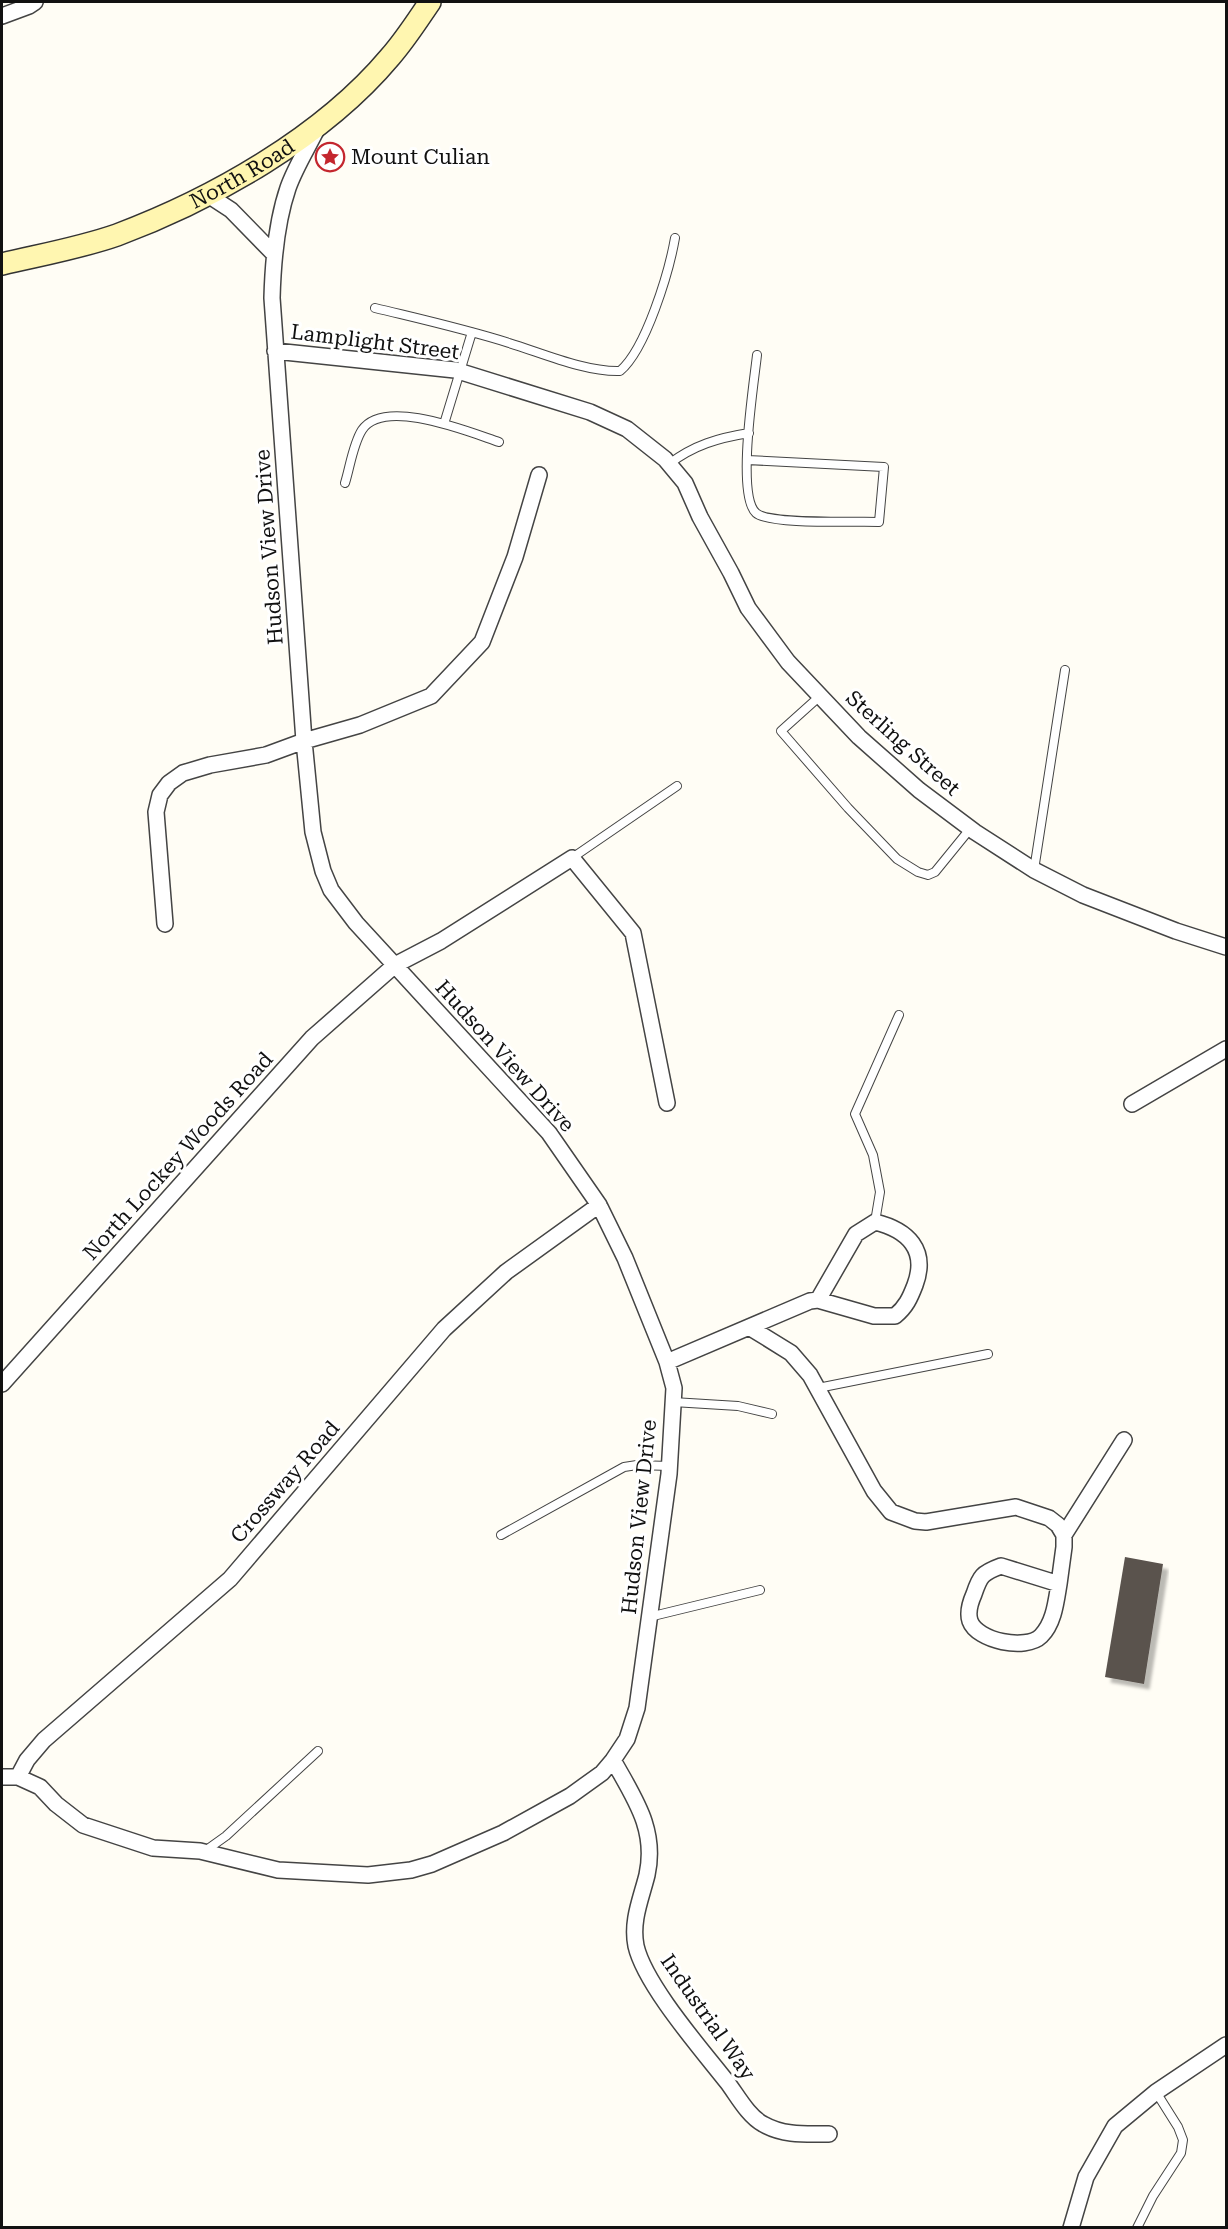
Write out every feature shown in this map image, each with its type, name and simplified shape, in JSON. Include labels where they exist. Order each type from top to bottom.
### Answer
[{"type":"main road","name":"North Road","points":[[2,264],[115,235],[180,210],[258,166],[321,122],[358,91],[390,58],[430,2]]},
{"type":"street","points":[[2,16],[35,2]]},
{"type":"street","name":"Lamplight Street","points":[[321,122],[288,189],[279,225],[274,254],[272,298],[275,351],[459,372],[590,412],[627,429],[655,450]]},
{"type":"street","points":[[208,195],[231,210],[274,254]]},
{"type":"street","name":"Hudson View Drive","points":[[18,1777],[40,1787],[56,1804],[83,1825],[153,1848],[204,1852],[278,1870],[368,1875],[411,1870],[432,1864],[503,1833],[570,1796],[602,1773],[613,1760],[627,1739],[637,1708],[669,1466],[674,1388],[667,1362],[626,1257],[599,1205],[549,1133],[356,923],[331,890],[327,880],[313,832],[304,741],[275,351]]},
{"type":"street","name":"Sterling Street","points":[[655,450],[685,483],[700,518],[748,608],[788,662],[859,737],[919,790],[970,829],[1034,870],[1083,895],[1176,931],[1227,947]]},
{"type":"street","points":[[165,924],[156,812],[160,795],[169,783],[183,773],[210,765],[266,755],[360,725],[431,696],[482,642],[515,557],[539,475]]},
{"type":"street","points":[[572,858],[633,933],[667,1102]]},
{"type":"street","name":"North Lockey Woods Road","points":[[2,1384],[312,1038],[395,965],[441,941],[572,858]]},
{"type":"street","points":[[1132,1104],[1227,1049]]},
{"type":"street","name":"Crossway Road","points":[[18,1777],[27,1760],[44,1740],[230,1579],[444,1329],[506,1272],[599,1205]]},
{"type":"street","points":[[667,1362],[810,1301],[818,1300],[874,1316],[895,1316],[909,1301],[920,1272],[919,1254],[915,1246],[905,1236],[887,1225],[875,1222],[856,1234],[818,1300]]},
{"type":"street","points":[[749,1327],[791,1353],[810,1375],[874,1491],[891,1512],[915,1521],[926,1522],[1016,1507],[1049,1518],[1058,1525],[1064,1535],[1059,1584],[1054,1613],[1041,1636],[1034,1641],[1000,1642],[977,1632],[970,1622],[969,1606],[980,1577],[987,1571],[1000,1566],[1059,1584]]},
{"type":"street","points":[[1064,1535],[1124,1440]]},
{"type":"street","name":"Industrial Way","points":[[613,1760],[644,1814],[649,1843],[647,1873],[637,1911],[634,1935],[637,1949],[650,1977],[680,2022],[761,2123],[788,2134],[829,2134]]},
{"type":"street","points":[[2,1777],[18,1777]]},
{"type":"street","points":[[1071,2228],[1086,2176],[1115,2126],[1156,2092],[1227,2045]]},
{"type":"lane","points":[[375,308],[472,332],[581,365],[620,371],[631,358],[665,285],[675,238]]},
{"type":"lane","points":[[444,424],[472,332]]},
{"type":"lane","points":[[747,460],[884,467],[879,522],[788,520],[765,518],[756,513],[750,501],[747,460],[757,355]]},
{"type":"lane","points":[[345,483],[362,431],[376,418],[408,417],[444,424],[499,442]]},
{"type":"lane","points":[[669,464],[688,450],[728,437],[749,434]]},
{"type":"lane","points":[[1034,870],[1065,670]]},
{"type":"lane","points":[[820,696],[781,731],[848,808],[897,859],[918,872],[928,875],[935,872],[970,829]]},
{"type":"lane","points":[[572,858],[677,786]]},
{"type":"lane","points":[[875,1222],[880,1192],[873,1155],[855,1114],[899,1015]]},
{"type":"lane","points":[[818,1388],[988,1354]]},
{"type":"lane","points":[[673,1402],[738,1406],[772,1413]]},
{"type":"lane","points":[[501,1535],[624,1467],[669,1466]]},
{"type":"lane","points":[[650,1617],[760,1590]]},
{"type":"lane","points":[[204,1852],[226,1836],[318,1751]]},
{"type":"lane","points":[[1137,2228],[1153,2196],[1181,2153],[1183,2139],[1179,2127],[1156,2092]]},
{"type":"building","points":[[1125,1557],[1163,1564],[1144,1684],[1105,1677]]},
{"type":"place","name":"Mount Culian","points":[[330,157]]}]
